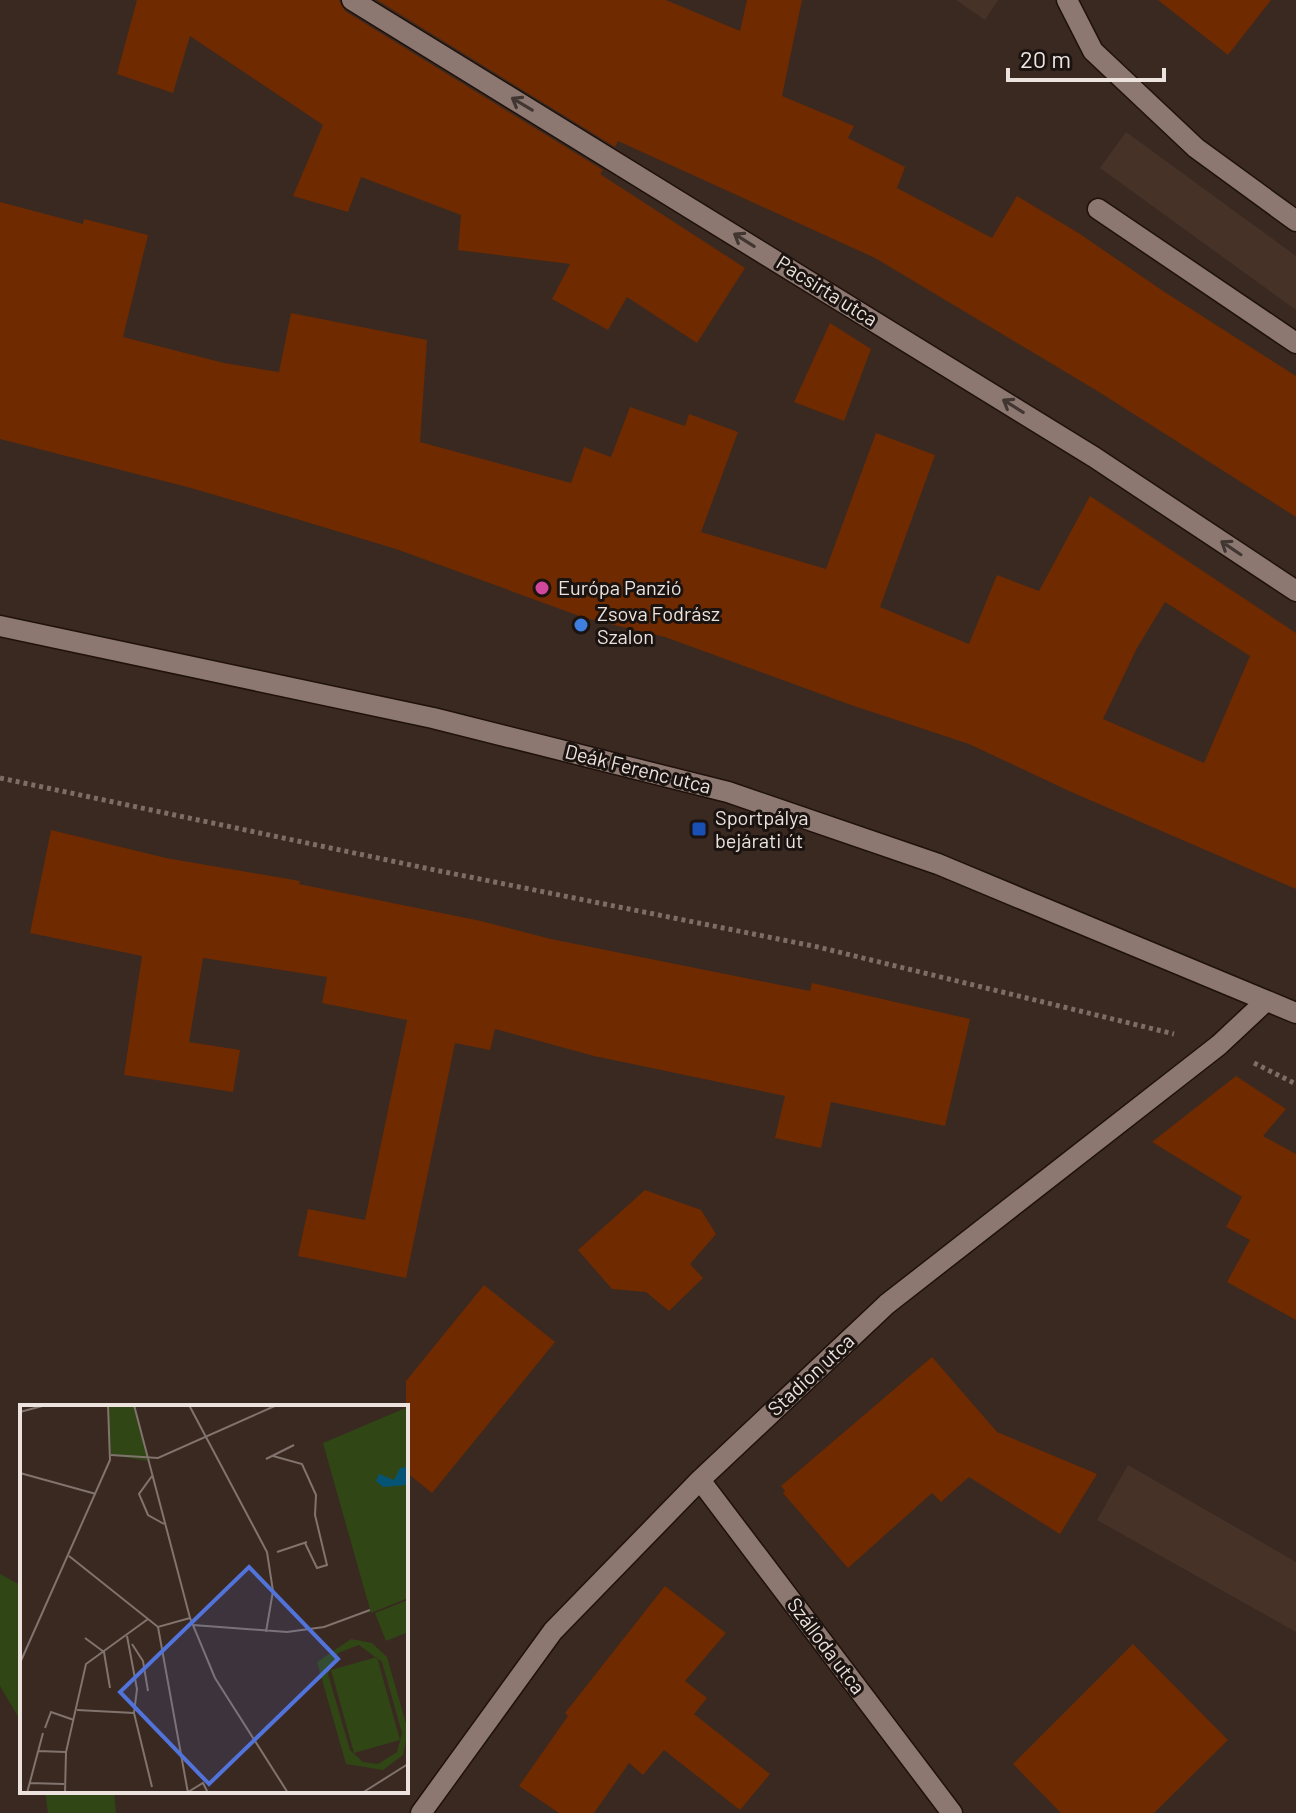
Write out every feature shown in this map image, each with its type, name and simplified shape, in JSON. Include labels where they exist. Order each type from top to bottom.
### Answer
[{"type":"street","name":"Pacsirta utca","points":[[352,0],[1081,448],[1296,591]]},
{"type":"street","points":[[1067,0],[1093,51],[1196,148],[1296,221]]},
{"type":"street","points":[[1098,209],[1296,343]]},
{"type":"street","name":"Deák Ferenc utca","points":[[0,626],[433,718],[728,792],[938,864],[1296,1013]]},
{"type":"street","name":"Stadion utca","points":[[421,1813],[553,1631],[700,1480],[887,1304],[1219,1045],[1266,1001]]},
{"type":"street","name":"Szálloda utca","points":[[700,1480],[952,1813]]},
{"type":"path","points":[[0,778],[818,947],[1219,1045],[1296,1084]]},
{"type":"shaded area","points":[[956,0],[998,0],[985,20]]},
{"type":"shaded area","points":[[1126,132],[1296,256],[1296,310],[1100,168]]},
{"type":"shaded area","points":[[1128,1465],[1296,1562],[1296,1632],[1097,1520]]},
{"type":"green space","points":[[0,1574],[20,1585],[20,1720],[0,1686]]},
{"type":"green space","points":[[45,1793],[114,1793],[116,1813],[48,1813]]},
{"type":"building","points":[[137,0],[339,0],[345,11],[603,170],[600,174],[745,268],[697,343],[627,297],[608,330],[552,299],[570,264],[458,250],[461,215],[361,177],[348,212],[293,196],[323,125],[190,36],[173,93],[117,74]]},
{"type":"building","points":[[377,0],[666,0],[740,31],[747,0],[802,0],[782,96],[854,126],[848,138],[905,167],[897,188],[992,238],[1017,196],[1296,376],[1296,517],[1099,392],[875,258],[618,141],[615,147]]},
{"type":"building","points":[[1158,0],[1271,0],[1228,55]]},
{"type":"building","points":[[0,202],[83,224],[84,219],[148,235],[123,337],[224,363],[279,372],[291,313],[427,340],[420,442],[571,483],[584,447],[611,457],[630,407],[685,426],[689,414],[738,432],[701,532],[826,569],[876,433],[935,455],[880,607],[969,644],[997,575],[1039,591],[1090,496],[1296,633],[1296,889],[1069,791],[969,744],[665,637],[585,618],[396,549],[290,517],[0,439]],"holes":[[[1165,602],[1250,656],[1204,763],[1103,719],[1137,648]]]},
{"type":"building","points":[[830,323],[871,349],[844,421],[794,402]]},
{"type":"building","points":[[51,830],[166,858],[300,881],[299,884],[481,921],[551,939],[810,991],[812,983],[970,1019],[945,1126],[831,1102],[821,1148],[775,1138],[785,1096],[594,1056],[495,1029],[490,1050],[455,1043],[406,1278],[298,1256],[308,1209],[365,1220],[407,1020],[322,1003],[327,977],[203,958],[189,1042],[240,1050],[233,1092],[124,1075],[142,956],[30,933]]},
{"type":"building","points":[[1236,1076],[1286,1109],[1263,1136],[1296,1154],[1296,1320],[1227,1282],[1250,1240],[1226,1227],[1242,1197],[1152,1142]]},
{"type":"building","points":[[645,1190],[701,1210],[716,1234],[690,1264],[703,1278],[669,1311],[646,1292],[612,1289],[578,1250]]},
{"type":"building","points":[[484,1285],[555,1342],[432,1493],[408,1474],[406,1381]]},
{"type":"building","points":[[932,1357],[997,1432],[1097,1474],[1060,1534],[969,1477],[941,1502],[932,1493],[848,1568],[783,1493],[785,1491],[781,1486]]},
{"type":"building","points":[[665,1586],[726,1633],[685,1681],[707,1698],[694,1714],[770,1774],[740,1810],[664,1750],[643,1775],[629,1763],[594,1813],[559,1813],[519,1786],[568,1716],[565,1713]]},
{"type":"building","points":[[1133,1644],[1228,1740],[1154,1813],[1061,1813],[1013,1764]]},
{"type":"place","name":"Európa Panzió","points":[[542,588]]},
{"type":"place","name":"Zsova Fodrász Szalon","points":[[581,625]]},
{"type":"place","name":"Sportpálya bejárati út","points":[[699,829]]}]
